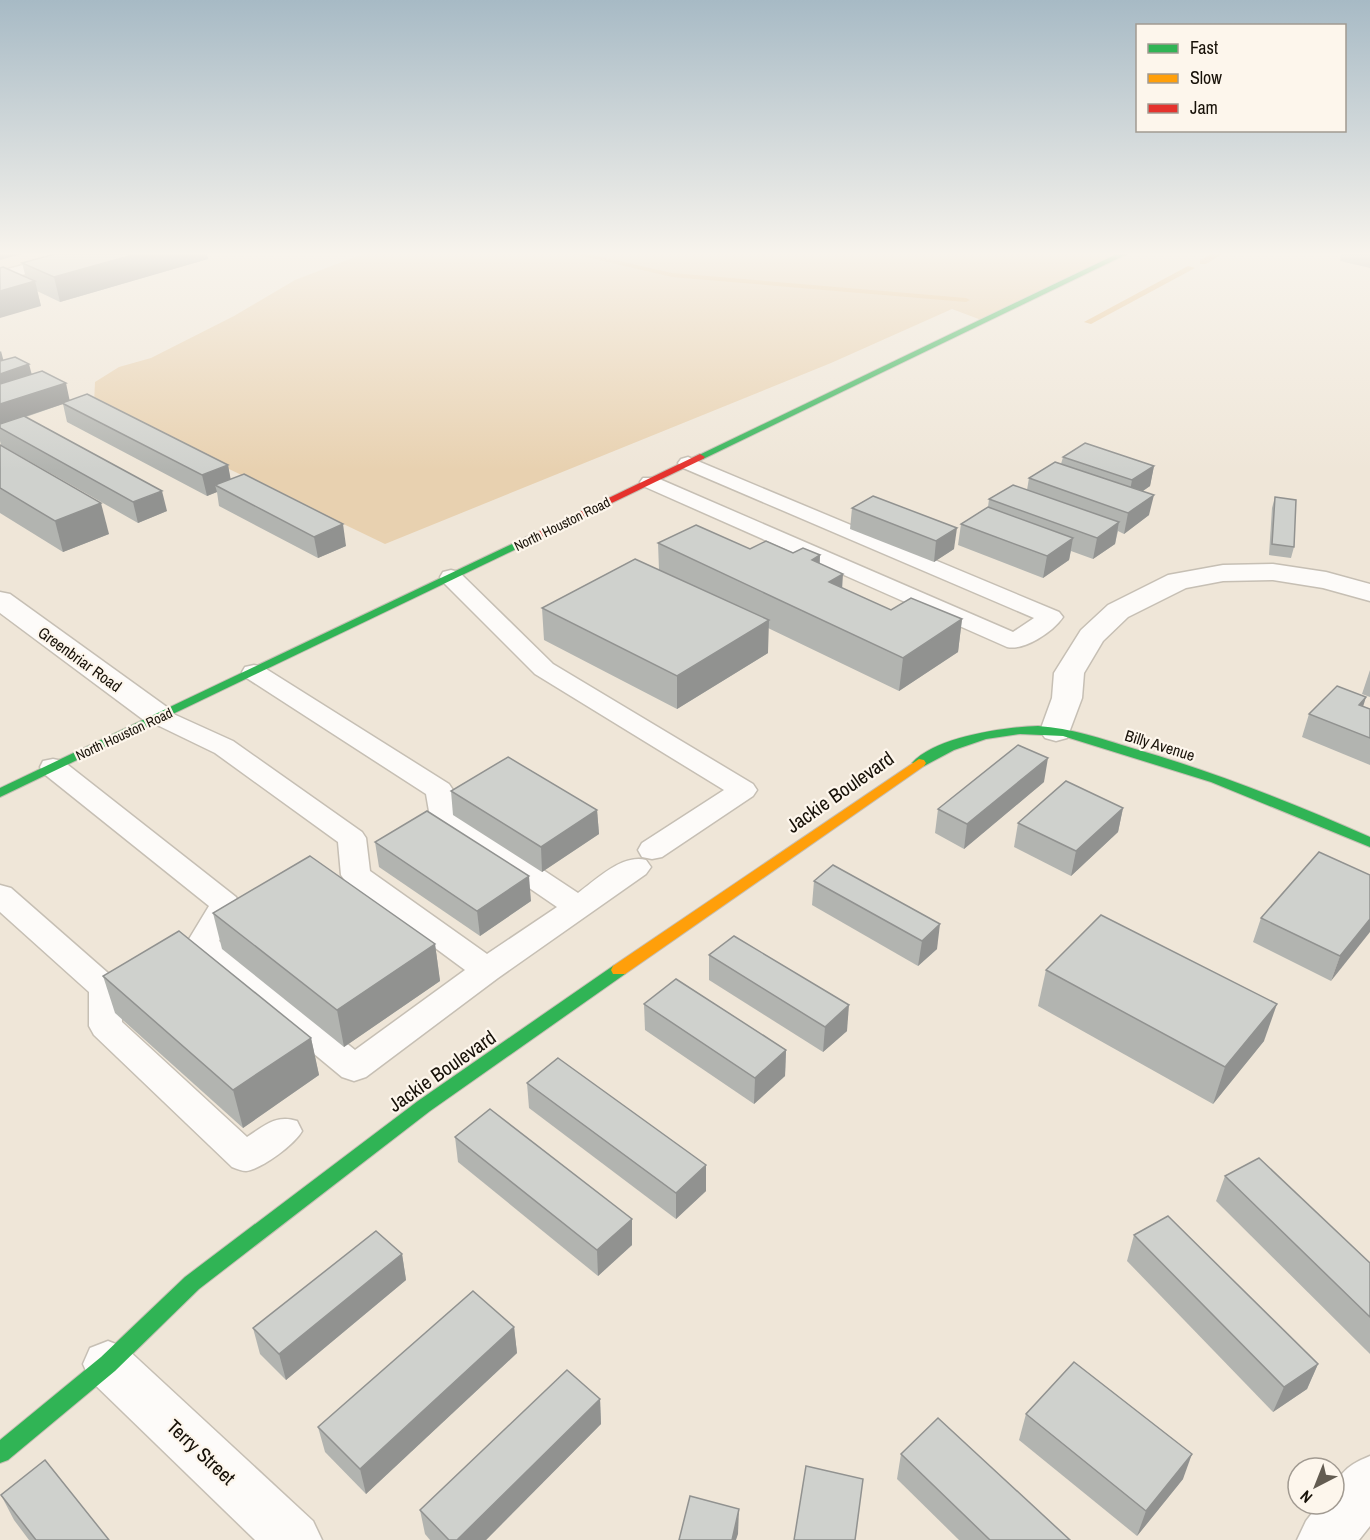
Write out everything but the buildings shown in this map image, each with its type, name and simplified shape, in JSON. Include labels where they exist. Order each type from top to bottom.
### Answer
[{"type":"street","name":"North Houston Road","points":[[0,793],[973,326]]},
{"type":"street","points":[[1056,732],[1067,698],[1069,673],[1090,636],[1118,611],[1178,581],[1223,573],[1273,572],[1326,580],[1370,593]]},
{"type":"street","name":"Greenbriar Road","points":[[0,600],[160,717]]},
{"type":"street","name":"Billy Avenue","points":[[932,754],[977,737],[1019,730],[1056,732],[1156,759],[1287,805],[1370,842]]},
{"type":"street","name":"Jackie Boulevard","points":[[0,1453],[108,1364],[192,1283],[424,1106],[854,805],[932,754]]},
{"type":"street","name":"Terry Street","points":[[108,1364],[294,1540]]},
{"type":"street","points":[[1325,1540],[1370,1482]]},
{"type":"lane","points":[[650,482],[1015,642],[1052,617],[688,463]]},
{"type":"lane","points":[[53,767],[225,904],[202,944],[354,1068],[487,970],[743,790],[544,669],[451,577]]},
{"type":"lane","points":[[254,672],[440,790],[444,817],[578,907]]},
{"type":"lane","points":[[160,717],[224,747],[352,838],[356,875],[487,970]]},
{"type":"lane","points":[[0,895],[105,988],[106,1026],[245,1157],[284,1131]]},
{"type":"shaded area","points":[[215,326],[914,326],[831,363],[385,544],[94,404],[95,382],[119,367],[151,358]]},
{"type":"traffic: fast","points":[[700,457],[973,326]]},
{"type":"traffic: fast","points":[[0,793],[533,537]]},
{"type":"traffic: fast","points":[[919,763],[950,747],[1002,732],[1020,730],[1063,732],[1216,779],[1370,842]]},
{"type":"traffic: fast","points":[[0,1453],[108,1364],[192,1283],[424,1106],[619,970]]},
{"type":"traffic: slow","points":[[619,970],[919,763]]},
{"type":"traffic: jam","points":[[533,537],[700,457]]}]
